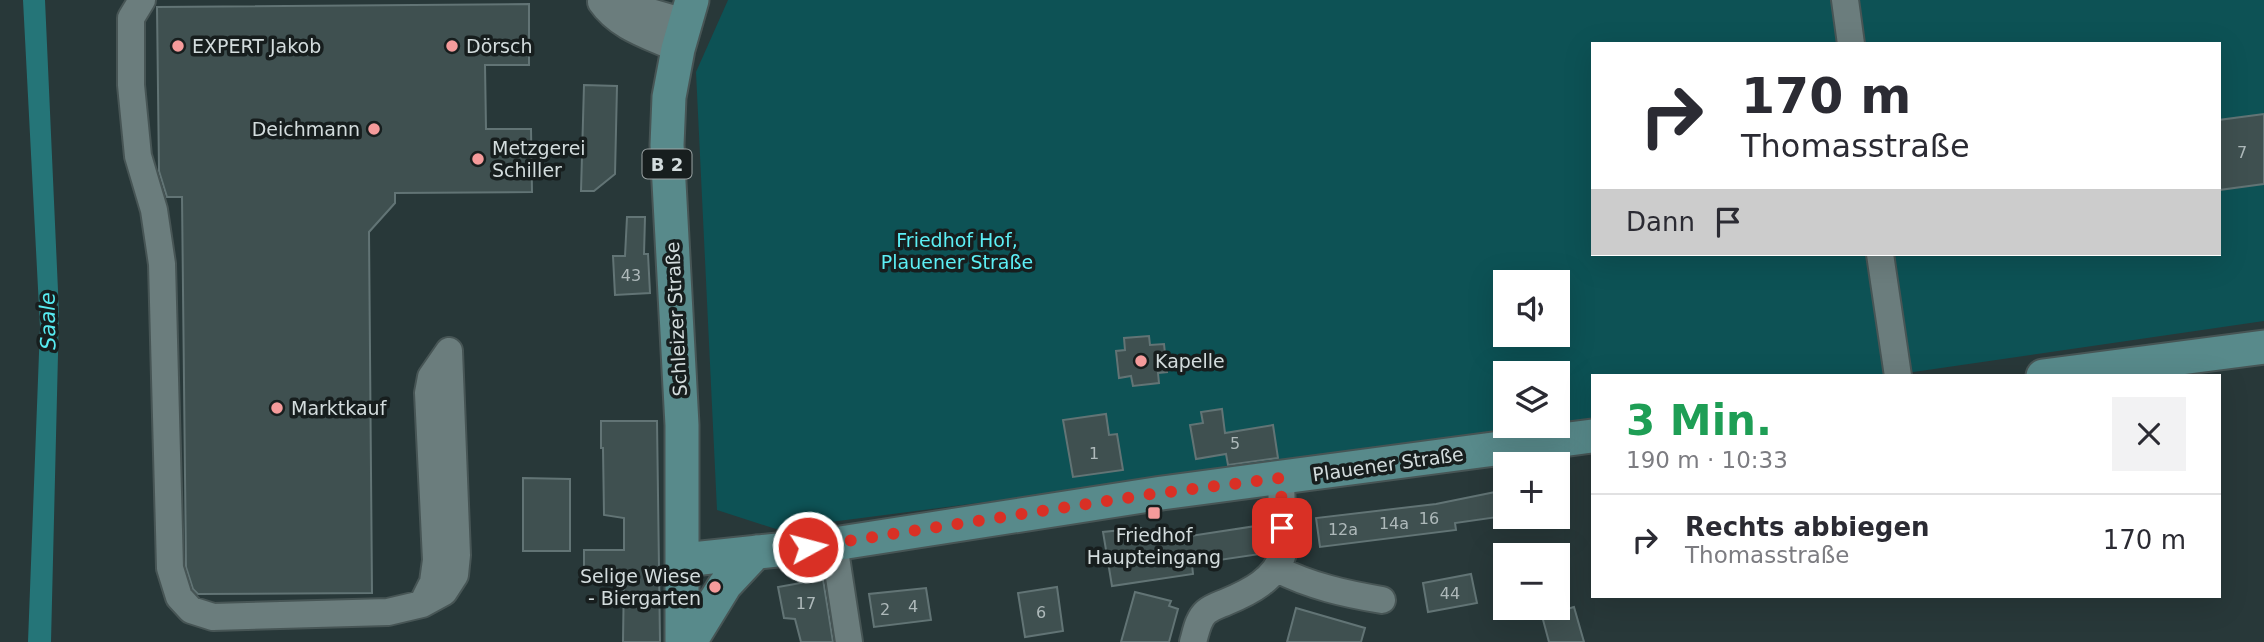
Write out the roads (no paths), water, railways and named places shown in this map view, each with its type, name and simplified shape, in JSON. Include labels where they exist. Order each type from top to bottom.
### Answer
[{"type":"main road","name":"Schleizer Straße","points":[[682,642],[682,425],[667,167],[669,97],[685,24]]},
{"type":"main road","points":[[2062,374],[2264,347]]},
{"type":"main road","name":"Plauener Straße","points":[[684,560],[834,544],[1152,494],[1591,436]]},
{"type":"main road","points":[[690,642],[725,585],[756,552]]},
{"type":"street","points":[[142,0],[131,18],[131,85],[138,156],[154,210],[162,264],[170,568],[179,597],[191,610],[213,617],[388,612],[422,604],[433,582],[436,560],[428,393],[431,377],[449,351]]},
{"type":"street","points":[[605,0],[601,2],[610,15],[624,25],[685,24]]},
{"type":"street","points":[[625,0],[685,24]]},
{"type":"street","points":[[1845,0],[1851,42]]},
{"type":"street","points":[[1880,256],[1898,374]]},
{"type":"street","points":[[1193,642],[1199,621],[1205,613],[1251,590],[1277,569],[1283,553],[1281,478]]},
{"type":"street","points":[[834,544],[849,642]]},
{"type":"street","points":[[1277,569],[1318,586],[1382,600]]},
{"type":"water","name":"Saale","points":[[23,0],[45,0],[59,313],[51,642],[28,642],[40,327]]},
{"type":"place","name":"EXPERT Jakob","points":[[178,46]]},
{"type":"place","name":"Dörsch","points":[[452,46]]},
{"type":"place","name":"Deichmann","points":[[374,129]]},
{"type":"place","name":"Metzgerei Schiller","points":[[478,159]]},
{"type":"place","name":"Kapelle","points":[[1141,361]]},
{"type":"place","name":"Marktkauf","points":[[277,408]]},
{"type":"place","name":"Friedhof Haupteingang","points":[[1154,513]]},
{"type":"place","name":"Selige Wiese - Biergarten","points":[[715,587]]},
{"type":"park label","name":"Friedhof Hof, Plauener Straße","points":[[957,251]]}]
